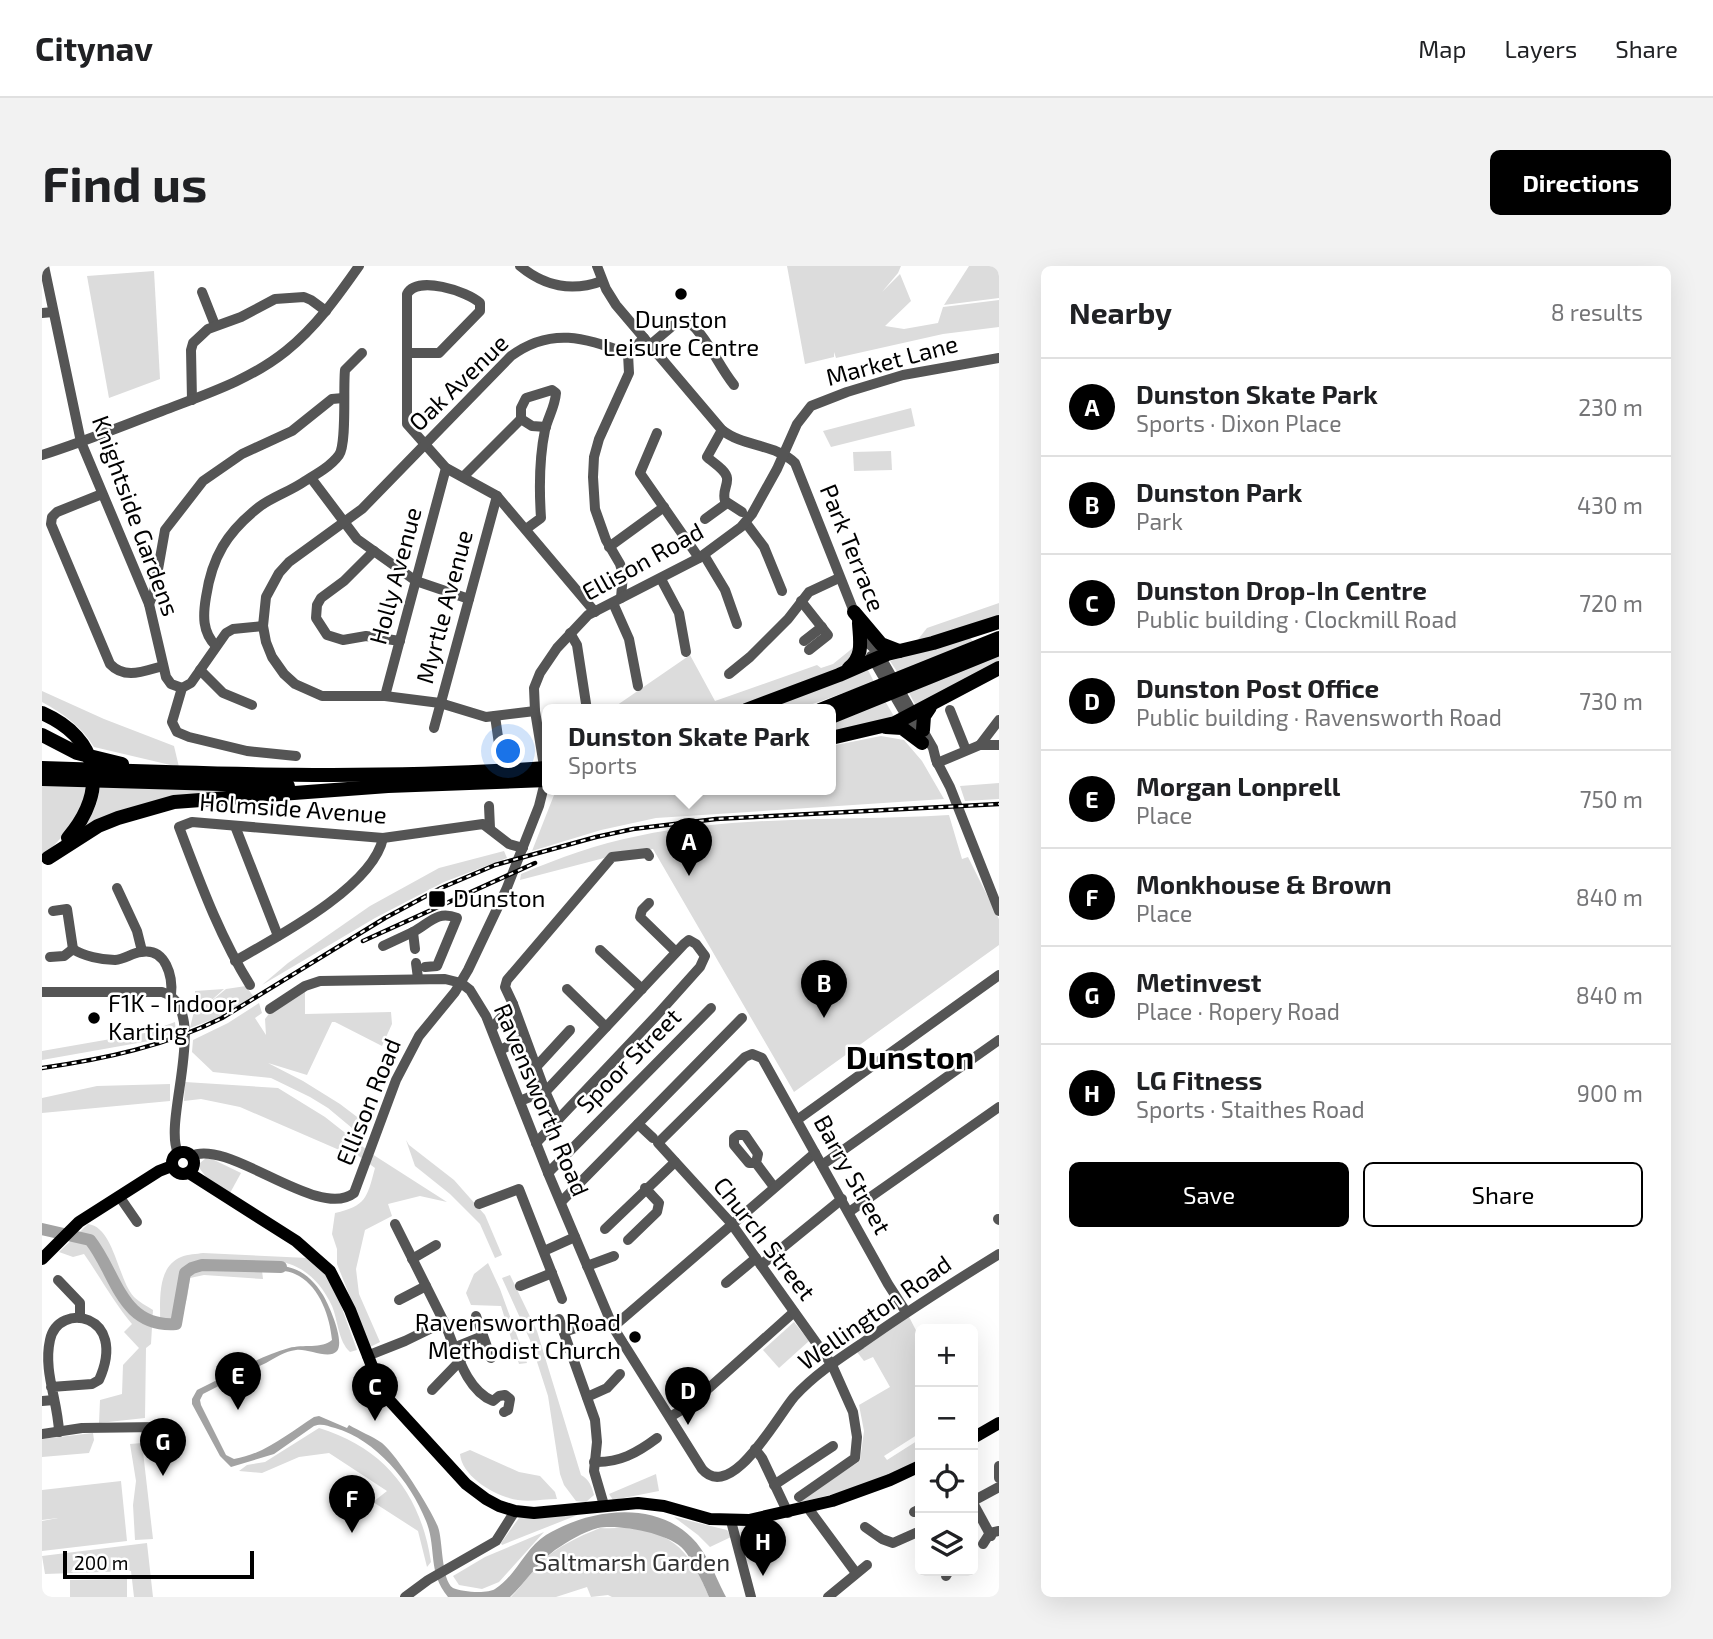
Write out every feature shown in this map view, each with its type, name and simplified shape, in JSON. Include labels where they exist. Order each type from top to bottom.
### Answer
[{"type":"highway","points":[[857,618],[881,644],[900,651]]},
{"type":"highway","points":[[839,675],[859,657],[857,618]]},
{"type":"highway","points":[[762,704],[877,658],[999,622]]},
{"type":"highway","points":[[835,704],[999,638]]},
{"type":"highway","points":[[836,715],[999,649]]},
{"type":"highway","points":[[883,727],[906,710],[934,703],[999,668]]},
{"type":"highway","points":[[836,737],[883,727],[902,728],[922,737],[923,716],[934,703]]},
{"type":"highway","points":[[42,713],[76,736],[87,751],[94,778],[92,796],[80,824],[45,860]]},
{"type":"highway","points":[[42,736],[92,758],[157,772]]},
{"type":"highway","points":[[42,768],[395,774],[542,768]]},
{"type":"highway","points":[[42,779],[204,785],[381,787]]},
{"type":"highway","points":[[45,860],[98,826],[174,802],[381,787],[542,780]]},
{"type":"main road","points":[[185,1155],[194,1165],[189,1172],[180,1174],[174,1171],[172,1166],[172,1160],[185,1155]]},
{"type":"main road","points":[[42,1259],[79,1222],[172,1166]]},
{"type":"main road","points":[[189,1172],[296,1241],[330,1271],[341,1289],[377,1379],[390,1401],[466,1484],[494,1504],[515,1511],[551,1512],[638,1503],[731,1521],[808,1508],[844,1497],[915,1468]]},
{"type":"main road","points":[[978,1435],[999,1423]]},
{"type":"street","name":"Knightside Gardens","points":[[44,266],[48,312],[81,442],[149,604],[168,681],[182,688]]},
{"type":"street","points":[[42,455],[226,387],[259,370],[286,351],[326,311],[359,266]]},
{"type":"street","points":[[520,266],[533,277],[560,286],[579,286],[602,281]]},
{"type":"street","points":[[597,266],[610,298],[722,430],[740,440],[784,455]]},
{"type":"street","points":[[407,353],[439,353],[482,306],[474,298],[442,286],[413,287],[407,294],[407,353],[407,424],[446,468],[497,496],[595,611]]},
{"type":"street","points":[[202,292],[215,325]]},
{"type":"street","points":[[192,400],[191,348],[201,334],[215,325],[286,297],[311,300],[326,311]]},
{"type":"street","points":[[638,686],[629,639],[617,601],[623,574],[609,547],[595,509],[594,457],[599,439],[629,373],[628,354],[681,321],[688,321],[712,349],[720,369],[734,385]]},
{"type":"street","name":"Oak Avenue","points":[[263,626],[266,597],[279,573],[289,562],[362,509],[511,356],[531,344],[562,336],[574,337],[628,354]]},
{"type":"street","points":[[216,646],[207,634],[203,617],[214,560],[229,534],[260,506],[311,478],[341,452],[344,440],[345,370],[362,353]]},
{"type":"street","name":"Market Lane","points":[[784,455],[797,424],[811,406],[818,402],[903,375],[999,358]]},
{"type":"street","points":[[463,477],[521,419],[521,408],[526,398],[552,390],[556,393],[555,407],[545,427],[538,485],[541,518],[526,529]]},
{"type":"street","points":[[149,604],[157,577],[165,530],[203,481],[242,454],[292,431],[332,399],[343,398]]},
{"type":"street","points":[[521,419],[532,426],[545,427]]},
{"type":"street","points":[[722,430],[703,456],[726,475],[723,496],[727,503],[742,512]]},
{"type":"street","points":[[657,433],[640,473],[725,590],[737,625]]},
{"type":"street","name":"Ellison Road","points":[[542,746],[535,711],[534,688],[540,673],[570,633],[595,611],[701,556],[746,523],[784,455]]},
{"type":"street","name":"Park Terrace","points":[[784,455],[795,463],[800,472],[839,578],[867,642],[950,788],[999,911]]},
{"type":"street","name":"Holly Avenue","points":[[385,696],[446,468]]},
{"type":"street","points":[[311,478],[357,539],[416,581],[469,599]]},
{"type":"street","points":[[102,494],[57,512],[52,517],[51,524],[110,664],[116,670],[129,675],[163,666]]},
{"type":"street","name":"Myrtle Avenue","points":[[434,728],[497,496]]},
{"type":"street","points":[[705,519],[727,503]]},
{"type":"street","points":[[609,547],[664,507]]},
{"type":"street","points":[[746,523],[764,547],[782,591]]},
{"type":"street","points":[[374,551],[344,581],[321,598],[317,605],[316,618],[327,635],[344,640],[366,636],[400,641]]},
{"type":"street","points":[[139,578],[157,577]]},
{"type":"street","points":[[729,674],[788,619],[809,592],[839,578]]},
{"type":"street","points":[[661,579],[679,613],[686,652]]},
{"type":"street","points":[[801,601],[828,635],[807,645]]},
{"type":"street","points":[[296,756],[247,751],[183,736],[174,729],[172,718],[182,688],[188,686],[226,633],[233,629],[263,626],[272,657],[284,674],[306,690],[322,696],[385,696],[440,703],[486,717],[535,711]]},
{"type":"street","points":[[570,633],[577,645],[586,704]]},
{"type":"street","points":[[200,670],[223,693],[251,705]]},
{"type":"street","points":[[950,710],[966,750]]},
{"type":"street","points":[[495,716],[499,744]]},
{"type":"street","points":[[980,745],[999,722]]},
{"type":"street","points":[[937,761],[980,745],[999,745]]},
{"type":"street","name":"Ellison Road","points":[[185,1155],[210,1153],[320,1196],[338,1200],[354,1194],[389,1095],[407,1056],[419,1036],[461,983],[484,941],[542,795]]},
{"type":"street","points":[[489,806],[490,828],[509,844],[523,848]]},
{"type":"street","name":"Holmside Avenue","points":[[235,961],[213,917],[179,827],[192,822],[383,838],[483,824],[490,828]]},
{"type":"street","points":[[235,826],[278,936]]},
{"type":"street","points":[[250,985],[235,961],[291,930],[356,879],[380,851],[383,838]]},
{"type":"street","points":[[558,1120],[524,1039],[505,987],[507,981],[612,858],[647,853],[649,856]]},
{"type":"street","points":[[117,888],[137,931],[142,951]]},
{"type":"street","points":[[649,903],[642,910],[640,917],[676,952]]},
{"type":"street","points":[[53,911],[66,905],[73,949]]},
{"type":"street","points":[[383,946],[413,932],[440,914],[457,918],[438,966],[421,965],[418,978]]},
{"type":"street","points":[[413,932],[415,949]]},
{"type":"street","points":[[520,1101],[545,1091],[676,952],[689,940],[696,944],[705,956],[699,967],[536,1143]]},
{"type":"street","points":[[73,949],[84,955],[114,960],[142,951],[155,954],[171,973],[171,995]]},
{"type":"street","points":[[50,957],[64,956],[73,949]]},
{"type":"street","points":[[600,950],[642,989]]},
{"type":"street","points":[[797,1121],[999,975]]},
{"type":"street","points":[[270,1009],[314,982],[418,978],[445,979],[461,983]]},
{"type":"street","name":"Ravensworth Road","points":[[461,983],[473,994],[492,1028],[548,1173],[613,1327],[705,1473],[715,1478],[727,1476]]},
{"type":"street","points":[[567,989],[606,1027]]},
{"type":"street","points":[[42,992],[162,992],[171,995],[180,1004],[183,1019],[183,1061],[174,1140],[185,1155]]},
{"type":"street","points":[[492,1028],[513,1004]]},
{"type":"street","name":"Spoor Street","points":[[548,1173],[711,1008]]},
{"type":"street","points":[[561,1202],[742,1018]]},
{"type":"street","points":[[536,1067],[570,1030]]},
{"type":"street","points":[[500,1050],[524,1039]]},
{"type":"street","points":[[822,1166],[999,1040]]},
{"type":"street","name":"Barry Street","points":[[655,1141],[745,1057],[752,1054],[762,1058],[906,1312]]},
{"type":"street","points":[[849,1212],[999,1107]]},
{"type":"street","name":"Church Street","points":[[638,1124],[731,1223],[832,1365],[853,1412],[857,1437],[856,1456],[852,1463],[799,1497]]},
{"type":"street","points":[[613,1327],[815,1153]]},
{"type":"street","points":[[605,1229],[675,1162]]},
{"type":"street","points":[[756,1163],[774,1187]]},
{"type":"street","points":[[628,1240],[657,1212],[659,1203],[645,1188]]},
{"type":"street","points":[[479,1204],[519,1189],[562,1299]]},
{"type":"street","points":[[119,1196],[137,1222]]},
{"type":"street","points":[[726,1283],[842,1199]]},
{"type":"street","points":[[395,1224],[456,1347],[470,1383],[484,1397],[493,1401],[505,1395],[510,1399],[508,1410],[504,1412]]},
{"type":"street","points":[[544,1251],[575,1237]]},
{"type":"street","points":[[412,1259],[436,1245]]},
{"type":"street","name":"Wellington Road","points":[[727,1476],[755,1449],[797,1394],[832,1365],[906,1312],[999,1254]]},
{"type":"street","points":[[587,1266],[614,1256]]},
{"type":"street","points":[[520,1286],[552,1273]]},
{"type":"street","points":[[58,1280],[80,1303],[80,1318]]},
{"type":"street","points":[[399,1300],[426,1286]]},
{"type":"street","points":[[670,1417],[691,1404],[794,1312]]},
{"type":"street","points":[[476,1316],[491,1358]]},
{"type":"street","points":[[51,1387],[95,1384],[101,1377],[107,1348],[105,1336],[97,1325],[80,1318],[62,1323],[46,1342],[51,1387],[59,1432]]},
{"type":"street","points":[[559,1319],[597,1428],[595,1481],[604,1505]]},
{"type":"street","points":[[367,1356],[444,1322]]},
{"type":"street","points":[[564,1332],[590,1323]]},
{"type":"street","points":[[456,1347],[483,1336]]},
{"type":"street","points":[[432,1390],[461,1360]]},
{"type":"street","points":[[587,1397],[607,1388],[620,1374]]},
{"type":"street","points":[[42,1401],[54,1400]]},
{"type":"street","points":[[42,1434],[82,1428],[159,1427]]},
{"type":"street","points":[[594,1462],[628,1457],[657,1438]]},
{"type":"street","points":[[774,1485],[833,1446]]},
{"type":"street","points":[[755,1449],[786,1504],[788,1513]]},
{"type":"street","points":[[999,1466],[999,1478]]},
{"type":"street","points":[[978,1499],[999,1487]]},
{"type":"street","points":[[808,1508],[856,1573]]},
{"type":"street","points":[[406,1596],[498,1539],[515,1511]]},
{"type":"street","points":[[978,1511],[991,1536]]},
{"type":"street","points":[[731,1521],[751,1597]]},
{"type":"street","points":[[872,1526],[882,1539],[893,1543],[915,1534]]},
{"type":"street","points":[[828,1597],[867,1565]]},
{"type":"green space","points":[[787,266],[901,266],[882,292],[900,274],[911,301],[885,326],[904,329],[938,323],[943,307],[999,300],[999,327],[943,334],[836,358],[834,352],[834,357],[805,364]]},
{"type":"green space","points":[[969,266],[999,266],[999,298],[944,305]]},
{"type":"green space","points":[[154,271],[160,379],[109,398],[87,276]]},
{"type":"green space","points":[[911,408],[915,426],[831,447],[823,431]]},
{"type":"green space","points":[[891,451],[892,470],[854,471],[853,452]]},
{"type":"green space","points":[[999,603],[999,616],[916,642],[927,628]]},
{"type":"green space","points":[[968,636],[974,642],[898,673],[890,661]]},
{"type":"green space","points":[[854,647],[850,665],[744,704],[619,704],[690,655],[715,701],[817,665],[821,668],[833,664]]},
{"type":"green space","points":[[999,654],[999,664],[917,708],[909,693]]},
{"type":"green space","points":[[867,668],[874,682],[813,704],[773,704]]},
{"type":"green space","points":[[42,691],[174,746],[179,767],[94,747],[71,721],[42,702]]},
{"type":"green space","points":[[885,701],[895,718],[836,733],[836,720]]},
{"type":"green space","points":[[881,736],[904,740],[922,761],[944,799],[656,818],[601,830],[532,851],[554,795],[836,795],[836,745]]},
{"type":"green space","points":[[999,783],[999,799],[965,801],[960,786]]},
{"type":"green space","points":[[42,784],[88,785],[71,825],[42,857]]},
{"type":"green space","points":[[100,787],[221,790],[222,793],[81,830],[96,805]]},
{"type":"green space","points":[[949,815],[962,859],[968,857],[999,919],[999,945],[794,1092],[653,849],[608,857],[520,880],[521,874],[578,852],[623,839],[676,829],[753,822]]},
{"type":"green space","points":[[504,851],[507,858],[444,882],[375,918],[262,985],[288,963],[370,906],[439,868]]},
{"type":"green space","points":[[246,986],[253,996],[222,1016],[190,1028],[195,1007],[195,991],[224,989],[204,1007],[226,989]]},
{"type":"green space","points":[[305,990],[305,1014],[391,1012],[392,1024],[382,1046],[332,1022],[307,1075],[268,1063],[340,1104],[369,1126],[364,1138],[328,1108],[310,1097],[271,1078],[213,1072],[192,1052],[193,1040],[228,1023],[259,1003],[262,1013],[255,1018],[266,1035],[265,1019],[271,1011]]},
{"type":"green space","points":[[175,1022],[176,1032],[149,1041],[42,1060],[42,1051],[145,1033]]},
{"type":"green space","points":[[185,1082],[278,1088],[325,1117],[372,1154],[447,1202],[420,1196],[388,1204],[392,1216],[365,1230],[356,1269],[359,1294],[380,1342],[370,1347],[337,1264],[337,1249],[332,1234],[335,1213],[353,1207],[364,1199],[375,1168],[356,1154],[337,1149],[240,1107],[201,1099],[184,1101]]},
{"type":"green space","points":[[170,1084],[170,1101],[42,1113],[42,1098],[97,1086]]},
{"type":"green space","points":[[406,1140],[454,1180],[485,1215],[502,1255],[495,1258],[480,1224],[450,1194],[415,1166]]},
{"type":"green space","points":[[206,1158],[241,1173],[230,1193],[206,1177],[200,1169],[200,1163]]},
{"type":"green space","points":[[88,1224],[97,1227],[104,1234],[134,1297],[153,1310],[151,1344],[146,1348],[145,1418],[99,1423],[100,1400],[122,1394],[123,1365],[139,1348],[124,1332],[132,1324],[84,1254],[73,1257],[59,1252]]},
{"type":"green space","points":[[203,1253],[308,1258],[326,1273],[357,1350],[350,1352],[346,1347],[332,1306],[320,1286],[304,1271],[273,1261],[261,1262],[263,1279],[204,1275],[190,1278],[184,1308],[176,1318],[160,1328],[161,1288],[167,1269],[181,1257]]},
{"type":"green space","points":[[488,1263],[527,1363],[519,1364],[501,1306],[471,1305],[466,1293],[474,1274]]},
{"type":"green space","points":[[510,1275],[537,1331],[581,1475],[592,1489],[594,1495],[586,1502],[576,1501],[564,1485],[560,1474],[548,1396],[530,1340],[502,1278]]},
{"type":"green space","points":[[908,1315],[915,1328],[915,1436],[884,1456],[887,1460],[915,1442],[915,1463],[859,1486],[796,1503],[860,1461],[864,1431],[859,1405],[890,1387],[873,1357],[864,1361],[857,1352]]},
{"type":"green space","points":[[794,1322],[809,1341],[779,1368],[763,1350]]},
{"type":"green space","points":[[319,1428],[363,1448],[396,1477],[419,1516],[431,1562],[427,1567],[418,1531],[373,1502],[387,1491],[329,1453],[299,1457],[262,1473],[239,1471],[247,1465],[265,1462]]},
{"type":"green space","points":[[93,1433],[94,1440],[89,1453],[42,1457],[42,1439]]},
{"type":"green space","points":[[142,1443],[153,1539],[135,1540],[133,1505],[136,1481],[130,1444]]},
{"type":"green space","points":[[470,1450],[519,1472],[540,1476],[555,1492],[557,1499],[518,1500],[491,1490],[473,1478],[462,1462],[460,1454]]},
{"type":"green space","points":[[656,1474],[659,1491],[613,1500],[609,1494]]},
{"type":"green space","points":[[121,1481],[127,1541],[42,1551],[42,1521],[58,1518],[42,1520],[42,1490]]},
{"type":"green space","points":[[580,1514],[502,1545],[501,1543],[519,1518]]},
{"type":"green space","points":[[674,1517],[727,1530],[731,1537],[710,1547]]},
{"type":"green space","name":"Saltmarsh Garden","points":[[600,1528],[638,1529],[664,1537],[684,1552],[698,1572],[709,1597],[591,1597],[587,1587],[556,1597],[511,1597],[537,1566],[554,1551]]},
{"type":"green space","points":[[544,1532],[499,1582],[482,1589],[459,1585],[453,1576],[485,1557]]},
{"type":"green space","points":[[147,1543],[153,1597],[134,1597],[131,1571],[45,1574],[42,1556]]},
{"type":"green space","points":[[127,1579],[127,1597],[70,1597],[70,1580]]},
{"type":"shaded area","points":[[265,1264],[291,1268],[311,1280],[323,1295],[332,1314],[339,1346],[337,1351],[329,1354],[301,1350],[288,1352],[203,1394],[201,1405],[226,1455],[234,1459],[256,1453],[319,1416],[347,1428],[349,1425],[374,1438],[396,1459],[428,1508],[440,1533],[446,1577],[453,1588],[492,1591],[509,1577],[532,1547],[546,1535],[581,1519],[620,1512],[658,1517],[676,1525],[691,1537],[706,1558],[726,1597],[709,1597],[690,1559],[677,1544],[643,1531],[607,1527],[587,1532],[555,1550],[510,1597],[448,1597],[437,1578],[426,1521],[411,1491],[390,1464],[364,1442],[335,1428],[317,1425],[274,1454],[231,1467],[220,1456],[192,1404],[197,1390],[277,1352],[332,1340],[326,1313],[313,1288],[295,1274],[265,1269]]},
{"type":"waterway","points":[[42,1229],[90,1240],[122,1296],[143,1317],[158,1323],[176,1324],[185,1273],[192,1268],[202,1265],[281,1267]]},
{"type":"railway","points":[[42,1068],[134,1050],[201,1028],[222,1018],[385,918],[441,888],[495,865],[596,837],[633,829],[716,819],[999,804]]},
{"type":"railway","points":[[363,941],[535,863]]},
{"type":"place","name":"Dunston Leisure Centre","points":[[681,294]]},
{"type":"place","name":"Dunston Skate Park","points":[[689,876]]},
{"type":"place","name":"Dunston","points":[[437,899]]},
{"type":"place","name":"F1K - Indoor Karting","points":[[94,1018]]},
{"type":"place","name":"Dunston Park","points":[[824,1018]]},
{"type":"place","name":"Ravensworth Road Methodist Church","points":[[635,1337]]},
{"type":"place","name":"Morgan Lonprell","points":[[238,1410]]},
{"type":"place","name":"Dunston Drop-In Centre","points":[[375,1421]]},
{"type":"place","name":"Dunston Post Office","points":[[688,1425]]},
{"type":"place","name":"Metinvest","points":[[163,1476]]},
{"type":"place","name":"Monkhouse & Brown","points":[[352,1533]]},
{"type":"place","name":"LG Fitness","points":[[763,1576]]},
{"type":"district","name":"Dunston","points":[[910,1058]]}]
